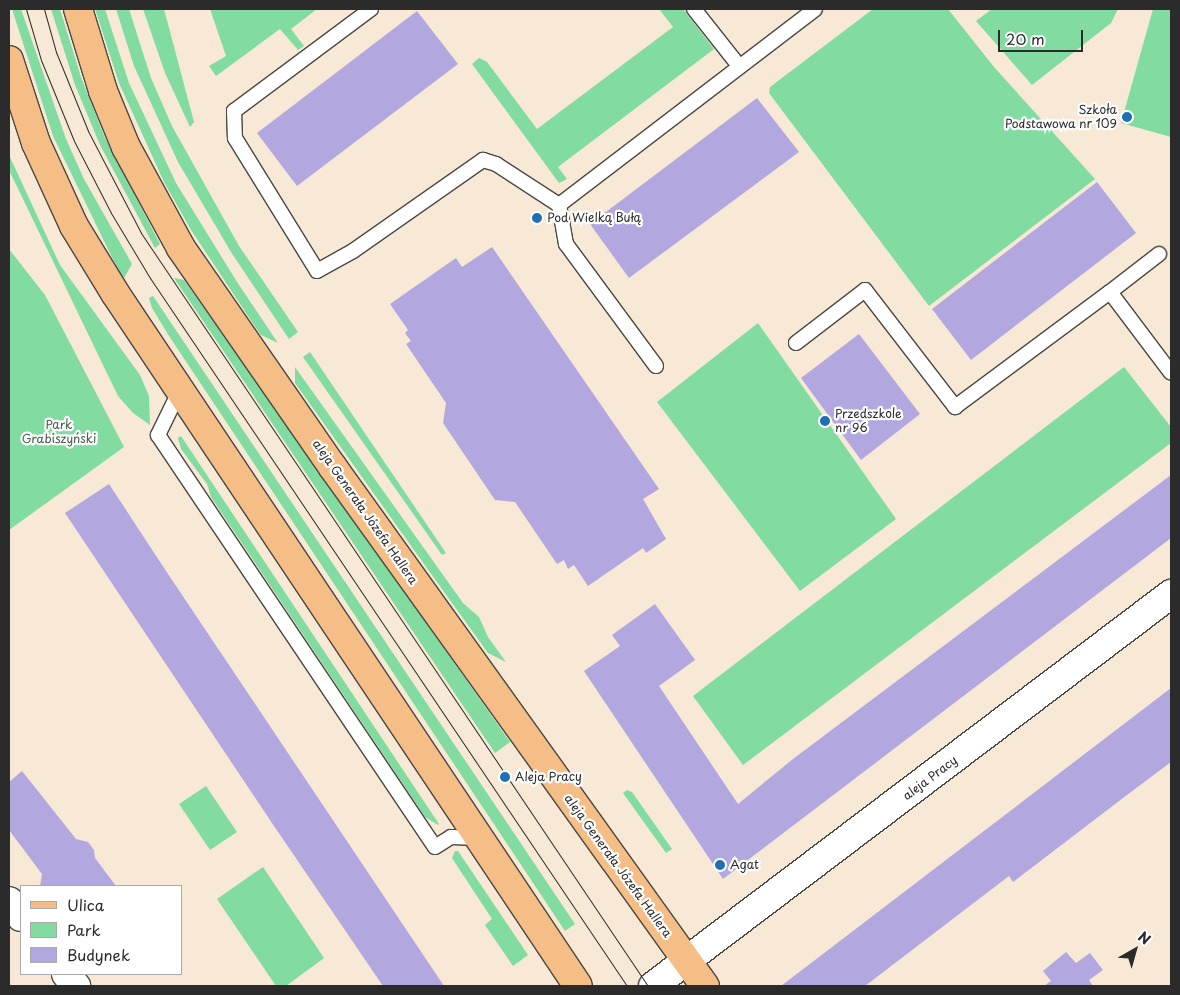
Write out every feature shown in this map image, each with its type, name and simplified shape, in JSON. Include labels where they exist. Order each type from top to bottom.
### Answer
[{"type":"main road","name":"aleja Generała Józefa Hallera","points":[[78,9],[102,91],[126,147],[181,248],[338,474],[705,986]]},
{"type":"main road","points":[[9,66],[36,143],[74,226],[180,392],[481,838],[578,986]]},
{"type":"street","name":"aleja Pracy","points":[[653,986],[1171,594]]},
{"type":"street","points":[[9,901],[20,916]]},
{"type":"street","points":[[67,975],[76,986]]},
{"type":"lane","points":[[371,9],[234,112],[236,138],[317,271],[353,251],[483,160],[496,164],[559,205],[566,244],[656,366]]},
{"type":"lane","points":[[694,9],[739,66]]},
{"type":"lane","points":[[559,205],[815,9]]},
{"type":"lane","points":[[796,343],[865,290],[955,407],[1160,254]]},
{"type":"lane","points":[[1110,292],[1171,373]]},
{"type":"lane","points":[[180,392],[158,435],[435,847],[451,836],[481,838]]},
{"type":"green space","points":[[12,9],[21,9],[66,139],[84,179],[132,264],[123,280],[53,136]]},
{"type":"green space","points":[[51,9],[60,9],[81,77],[105,138],[160,244],[155,248],[100,145],[75,85]]},
{"type":"green space","points":[[95,9],[105,9],[129,83],[176,183],[237,282],[278,343],[261,335],[256,328],[191,230],[164,182],[119,83]]},
{"type":"green space","points":[[116,9],[129,9],[151,78],[172,126],[239,246],[298,332],[289,339],[231,252],[178,162],[134,66]]},
{"type":"green space","points":[[143,9],[164,9],[194,122],[190,127],[165,73]]},
{"type":"green space","points":[[210,9],[317,9],[291,29],[304,46],[298,50],[280,29],[216,76],[209,66],[226,56]]},
{"type":"green space","points":[[659,9],[683,9],[714,49],[558,167],[567,179],[559,183],[472,64],[479,58],[487,62],[537,129],[673,27]]},
{"type":"green space","points":[[873,9],[948,9],[994,67],[1095,179],[929,306],[769,93],[770,87]]},
{"type":"green space","points":[[992,9],[1118,9],[1111,23],[1032,85],[976,21]]},
{"type":"green space","points":[[1153,9],[1171,9],[1171,137],[1121,123]]},
{"type":"green space","points":[[9,155],[60,265],[140,375],[149,396],[150,425],[133,413],[118,396],[9,170]]},
{"type":"green space","name":"Park Grabiszyński","points":[[9,249],[45,295],[124,447],[9,530]]},
{"type":"green space","points":[[174,278],[184,280],[510,742],[495,753]]},
{"type":"green space","points":[[153,296],[575,924],[565,931],[169,336],[152,308],[149,298]]},
{"type":"green space","points":[[758,323],[896,519],[800,591],[657,402]]},
{"type":"green space","points":[[310,352],[446,553],[442,555],[303,357]]},
{"type":"green space","points":[[295,367],[463,603],[479,617],[488,637],[506,662],[488,653],[424,564],[295,383]]},
{"type":"green space","points":[[1124,367],[1171,427],[1171,443],[743,765],[693,696]]},
{"type":"green space","points":[[181,436],[438,825],[425,817],[211,497],[207,484],[181,449],[178,438]]},
{"type":"green space","points":[[206,786],[237,832],[210,850],[179,804]]},
{"type":"green space","points":[[627,790],[632,792],[672,849],[666,853],[623,793]]},
{"type":"green space","points":[[455,851],[458,851],[528,955],[513,966],[485,925],[492,919],[452,858]]},
{"type":"green space","points":[[263,867],[324,958],[286,986],[276,986],[217,899]]},
{"type":"building","points":[[417,11],[458,64],[297,186],[257,133]]},
{"type":"building","points":[[757,98],[799,152],[629,278],[590,224]]},
{"type":"building","points":[[1097,182],[1136,233],[971,360],[932,309]]},
{"type":"building","points":[[492,247],[659,489],[643,499],[666,539],[646,553],[643,548],[588,586],[574,565],[568,569],[564,560],[557,564],[515,502],[495,500],[443,423],[446,403],[406,344],[411,341],[405,333],[408,330],[390,304],[456,258],[462,267]]},
{"type":"building","points":[[859,334],[920,414],[861,460],[801,378]]},
{"type":"building","points":[[1171,475],[1171,538],[723,879],[584,671],[620,646],[612,635],[655,604],[695,660],[659,686],[738,804],[793,759]]},
{"type":"building","points":[[109,484],[444,986],[383,986],[65,513]]},
{"type":"building","points":[[1171,688],[1171,762],[1013,882],[1009,876],[865,986],[781,986]]},
{"type":"building","points":[[22,771],[76,839],[88,842],[94,850],[95,858],[115,885],[40,885],[42,874],[9,830],[9,782]]},
{"type":"building","points":[[1066,952],[1076,963],[1090,953],[1103,970],[1089,980],[1093,986],[1044,986],[1051,981],[1043,971]]},
{"type":"tram line","points":[[26,9],[41,60],[74,141],[111,213],[150,278],[627,986]]},
{"type":"tram line","points":[[44,9],[56,52],[88,131],[141,233],[648,986]]},
{"type":"place","name":"Szkoła Podstawowa nr 109","points":[[1127,117]]},
{"type":"place","name":"Pod Wielką Bułą","points":[[537,218]]},
{"type":"place","name":"Przedszkole nr 96","points":[[825,421]]},
{"type":"place","name":"Aleja Pracy","points":[[505,777]]},
{"type":"place","name":"Agat","points":[[720,865]]}]
